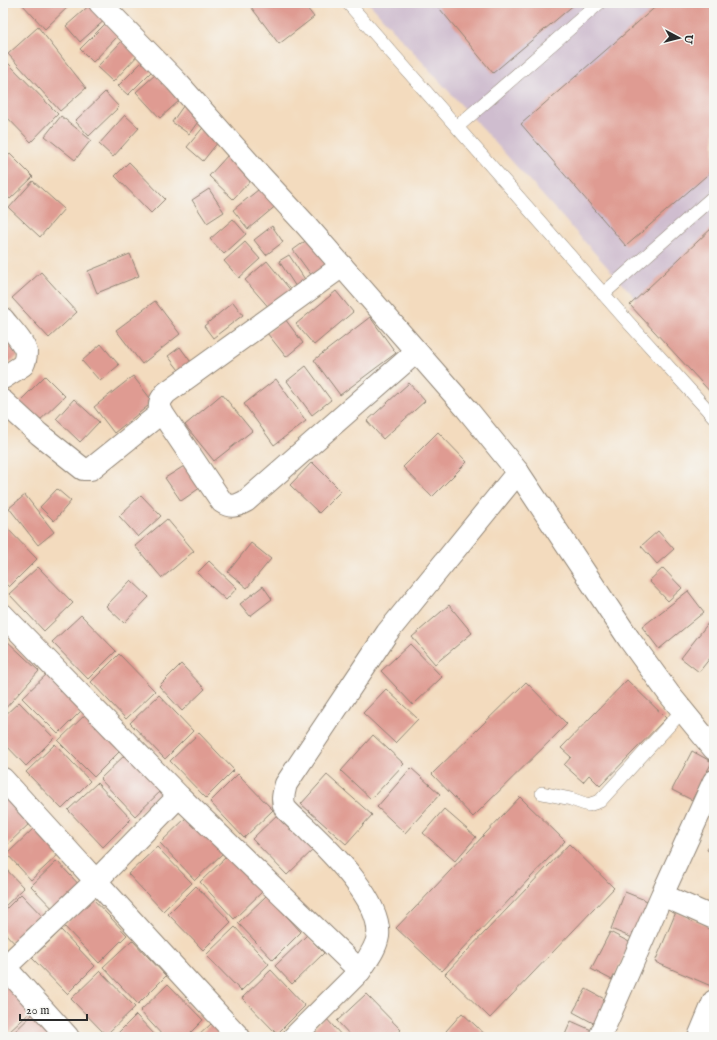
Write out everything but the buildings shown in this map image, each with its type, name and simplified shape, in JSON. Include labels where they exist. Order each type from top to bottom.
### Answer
[{"type":"street","points":[[100,3],[176,81],[306,225],[466,408],[518,472],[629,639],[669,694],[714,749]]},
{"type":"street","points":[[342,266],[166,393],[161,399],[159,405],[162,412],[222,502],[231,506],[246,502],[416,352]]},
{"type":"street","points":[[3,319],[22,344],[26,351],[26,357],[23,365],[3,378]]},
{"type":"street","points":[[6,408],[83,469],[91,468],[162,412]]},
{"type":"street","points":[[294,1037],[360,971],[372,952],[377,938],[378,924],[350,874],[332,853],[285,808],[283,795],[286,784],[387,633],[518,472]]},
{"type":"street","points":[[3,615],[179,796],[360,971]]},
{"type":"street","points":[[3,779],[141,932],[239,1037]]},
{"type":"street","points":[[600,1037],[714,781]]},
{"type":"street","points":[[68,1037],[4,967],[96,881],[179,796]]},
{"type":"street","points":[[662,895],[714,918]]},
{"type":"street","points":[[699,1037],[714,1001]]},
{"type":"lane","points":[[348,3],[603,294],[714,417]]},
{"type":"lane","points":[[457,127],[599,3]]},
{"type":"lane","points":[[603,294],[714,196]]},
{"type":"lane","points":[[542,793],[572,799],[588,805],[600,801],[683,710]]},
{"type":"shaded area","points":[[369,3],[714,3],[714,385]]}]
